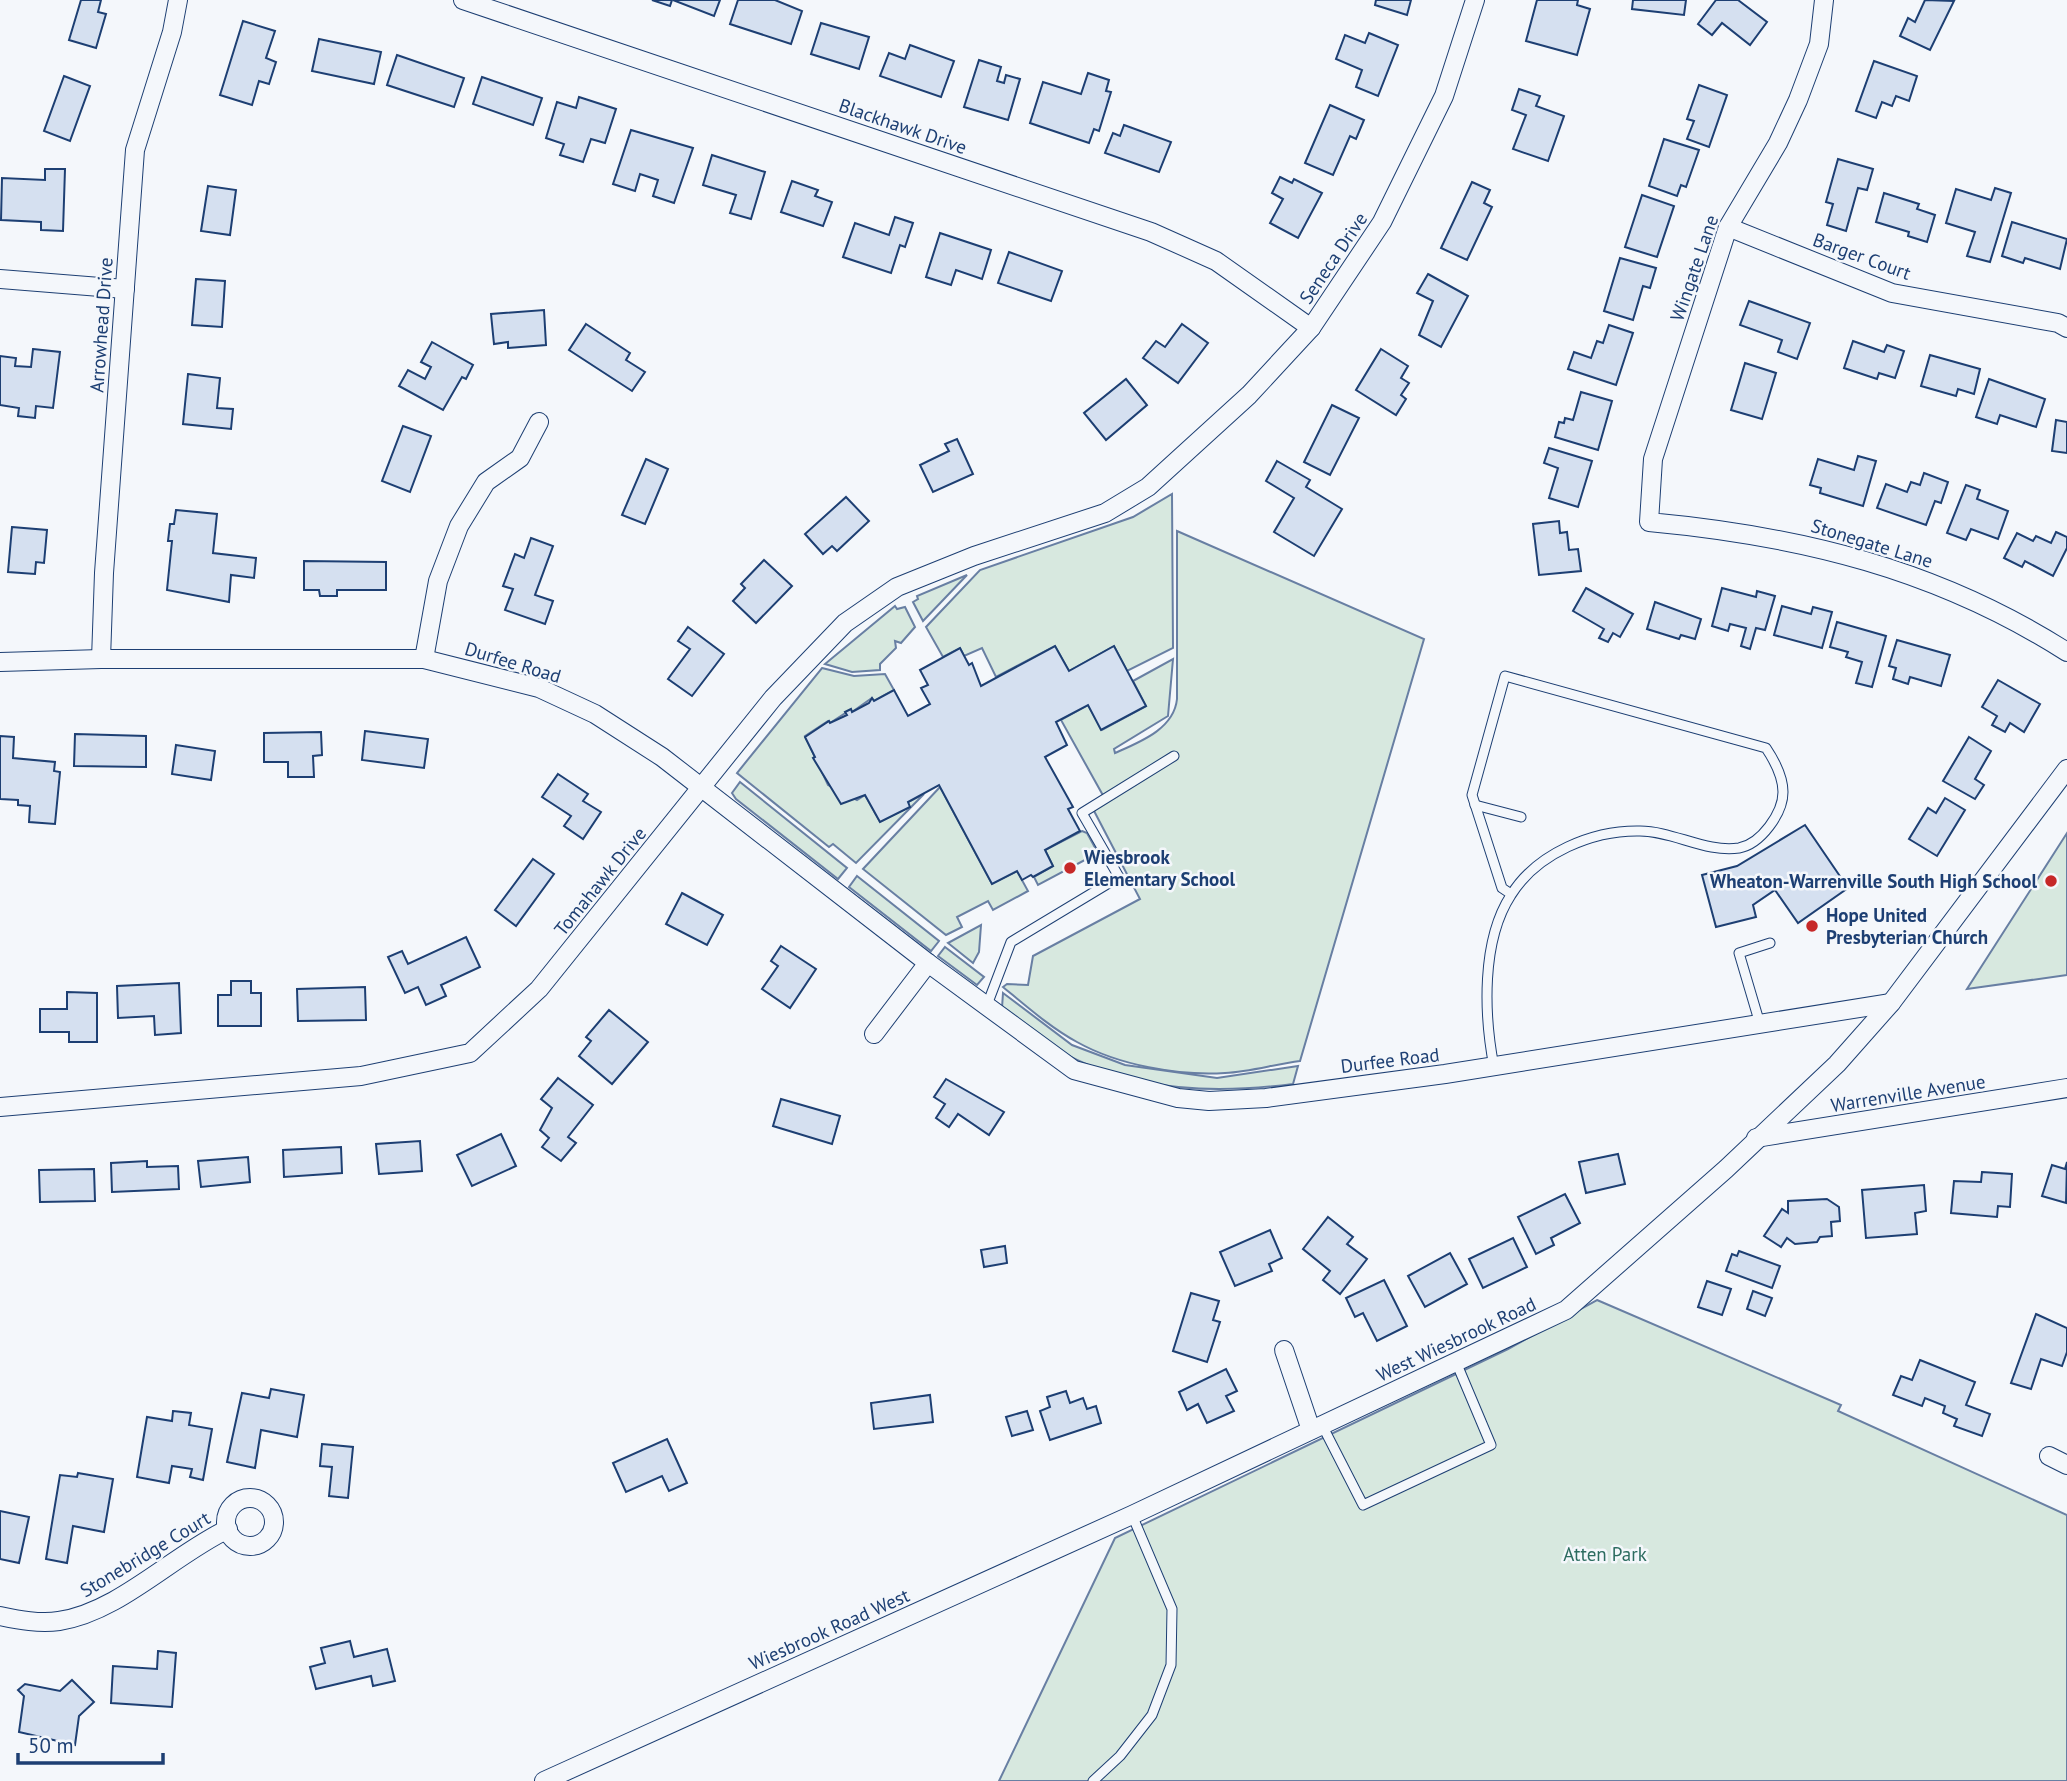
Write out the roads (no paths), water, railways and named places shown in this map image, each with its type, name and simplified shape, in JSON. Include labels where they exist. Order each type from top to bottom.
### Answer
[{"type":"street","name":"Arrowhead Drive","points":[[101,659],[135,150],[172,32],[178,0]]},
{"type":"street","name":"Blackhawk Drive","points":[[463,0],[1152,232],[1216,261],[1311,328]]},
{"type":"street","name":"Seneca Drive","points":[[1148,486],[1249,395],[1311,328],[1357,263],[1404,183],[1444,96],[1475,0]]},
{"type":"street","name":"Wingate Lane","points":[[1649,522],[1653,459],[1728,227],[1778,143],[1798,100],[1819,44],[1824,0]]},
{"type":"street","name":"Barger Court","points":[[1728,227],[1892,293],[2058,323],[2067,328]]},
{"type":"street","points":[[0,279],[125,289]]},
{"type":"street","points":[[424,659],[438,581],[458,526],[486,482],[520,458],[539,422]]},
{"type":"street","name":"Tomahawk Drive","points":[[0,1107],[361,1076],[470,1053],[539,989],[773,698],[845,623],[897,587],[974,556],[1105,513],[1148,486]]},
{"type":"street","name":"Stonegate Lane","points":[[1649,522],[1733,530],[1780,538],[1891,568],[1982,605],[2067,652]]},
{"type":"street","name":"Durfee Road","points":[[0,662],[101,659],[424,659],[514,680],[595,713],[643,744],[928,963],[1074,1070],[1178,1098],[1209,1101],[1266,1098],[1494,1067],[1891,1003]]},
{"type":"street","name":"West Wiesbrook Road","points":[[1132,1515],[1566,1310],[1837,1064],[1891,1003],[2067,769]]},
{"type":"street","points":[[874,1034],[928,963]]},
{"type":"street","name":"Warrenville Avenue","points":[[1756,1138],[2067,1088]]},
{"type":"street","points":[[1284,1350],[1317,1428]]},
{"type":"street","points":[[2049,1455],[2067,1465]]},
{"type":"street","name":"Wiesbrook Road West","points":[[544,1781],[1132,1515]]},
{"type":"street","name":"Stonebridge Court","points":[[0,1616],[40,1621],[79,1616],[111,1601],[228,1529]]},
{"type":"lane","points":[[1494,1067],[1487,1033],[1490,972],[1495,934],[1511,894],[1541,863],[1577,843],[1597,836],[1639,831],[1670,834],[1721,848],[1740,848],[1753,842],[1772,822],[1783,793],[1774,760],[1766,748],[1505,676],[1472,795],[1502,888],[1511,894]]},
{"type":"lane","points":[[987,1005],[1011,942],[1119,877],[1082,813],[1174,756]]},
{"type":"lane","points":[[1475,805],[1521,817]]},
{"type":"lane","points":[[1760,1024],[1739,953],[1770,943]]},
{"type":"lane","points":[[1317,1428],[1363,1505],[1491,1445],[1456,1362]]},
{"type":"lane","points":[[1093,1781],[1120,1756],[1152,1715],[1171,1665],[1172,1609],[1132,1515]]},
{"type":"place","name":"Wiesbrook Elementary School","points":[[1070,868]]},
{"type":"place","name":"Wheaton-Warrenville South High School","points":[[2051,881]]},
{"type":"place","name":"Hope United Presbyterian Church","points":[[1812,926]]},
{"type":"park label","name":"Atten Park","points":[[1605,1554]]}]
